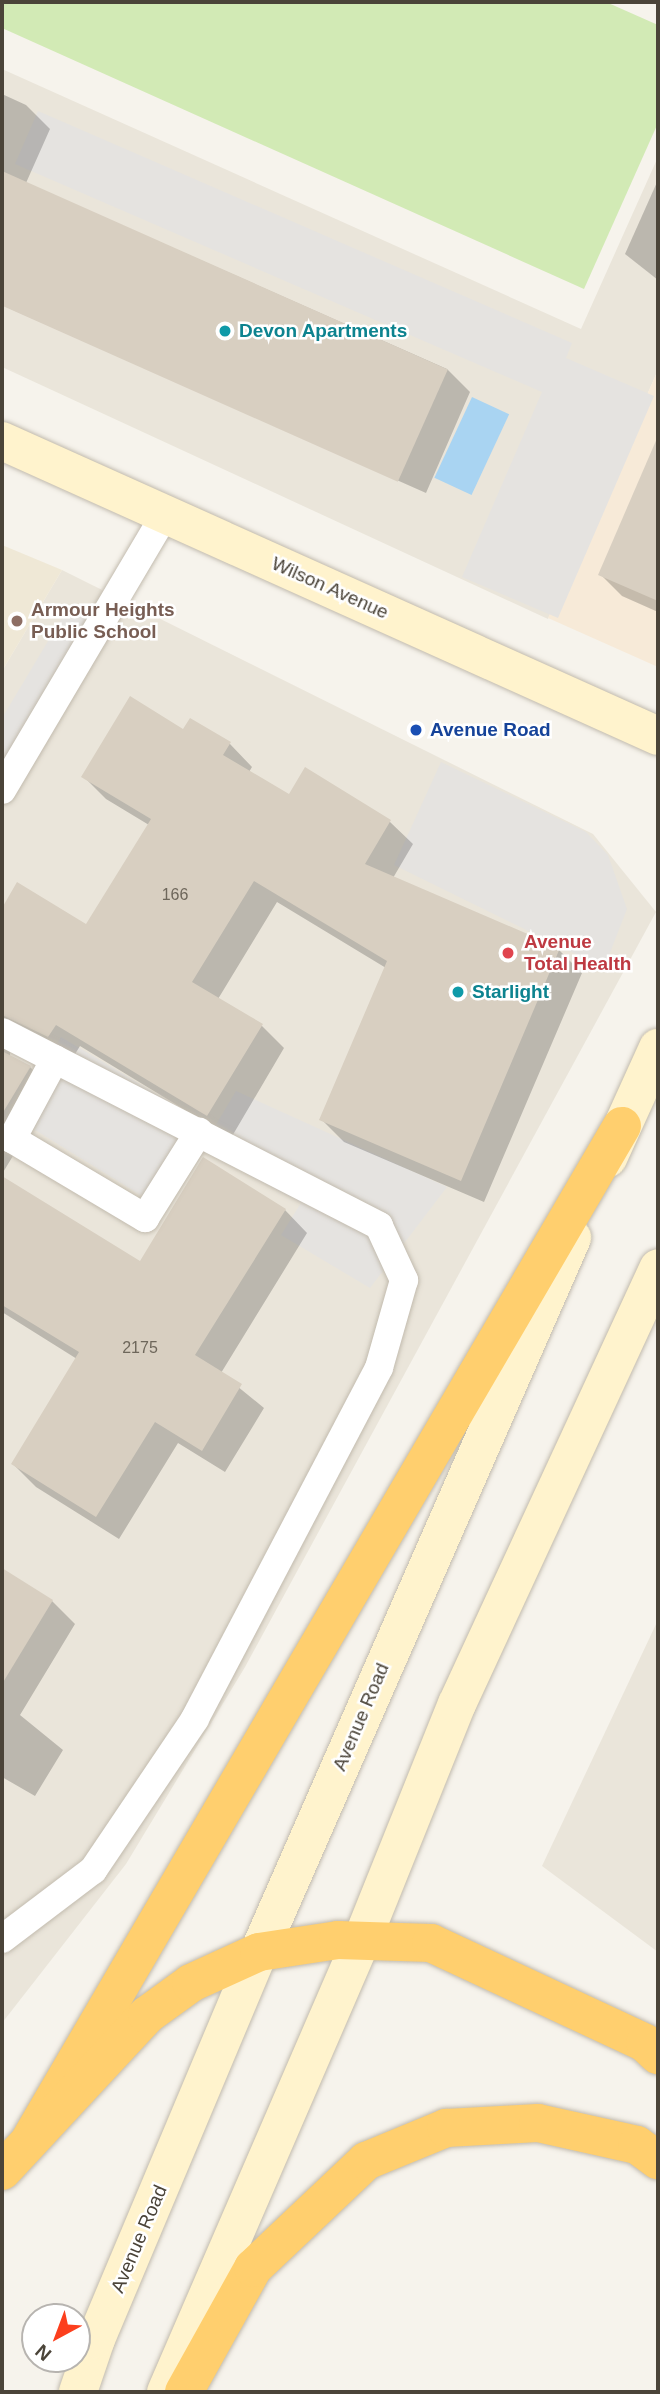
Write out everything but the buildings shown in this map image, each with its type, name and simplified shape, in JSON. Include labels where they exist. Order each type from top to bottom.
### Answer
[{"type":"highway","points":[[31,2138],[622,1126]]},
{"type":"highway","points":[[2,2171],[146,2015],[191,1983],[259,1952],[362,1940],[431,1944],[645,2043],[658,2054]]},
{"type":"highway","points":[[184,2392],[253,2268],[366,2161],[446,2128],[538,2123],[637,2145],[658,2160]]},
{"type":"main road","name":"Wilson Avenue","points":[[2,441],[658,736]]},
{"type":"main road","name":"Avenue Road","points":[[78,2392],[96,2339],[259,1952],[658,1048]]},
{"type":"main road","points":[[166,2392],[362,1940],[457,1704],[658,1268]]},
{"type":"lane","points":[[2,790],[165,514]]},
{"type":"lane","points":[[2,1032],[379,1226],[404,1280],[379,1368],[195,1719],[93,1870],[2,1939]]},
{"type":"lane","points":[[55,1059],[12,1139],[145,1218],[199,1132]]},
{"type":"shaded area","points":[[2,69],[581,329],[658,157],[658,370],[548,619],[2,367]]},
{"type":"shaded area","points":[[38,111],[572,343],[566,358],[654,396],[558,618],[462,577],[542,392],[15,164]]},
{"type":"shaded area","points":[[658,370],[658,667],[548,618]]},
{"type":"shaded area","name":"Armour Heights Public School","points":[[2,545],[62,570],[2,671]]},
{"type":"shaded area","points":[[62,570],[593,834],[656,912],[245,1667],[126,1864],[2,2023],[2,671]]},
{"type":"shaded area","points":[[69,606],[107,629],[2,805],[2,718]]},
{"type":"shaded area","points":[[441,762],[586,832],[608,855],[627,909],[604,968],[394,865]]},
{"type":"shaded area","points":[[61,1037],[214,1128],[236,1091],[447,1187],[370,1288],[281,1235],[301,1203],[198,1148],[163,1209],[14,1117]]},
{"type":"shaded area","points":[[658,1620],[658,1952],[542,1866]]},
{"type":"green space","points":[[2,2],[606,2],[658,25],[658,123],[584,289],[2,28]]},
{"type":"water","points":[[472,397],[509,414],[472,495],[434,478]]},
{"type":"place","name":"Devon Apartments","points":[[225,331]]},
{"type":"place","name":"Armour Heights Public School","points":[[17,621]]},
{"type":"place","name":"Avenue Road","points":[[416,730]]},
{"type":"place","name":"Avenue Total Health","points":[[508,953]]},
{"type":"place","name":"Starlight","points":[[458,992]]}]
